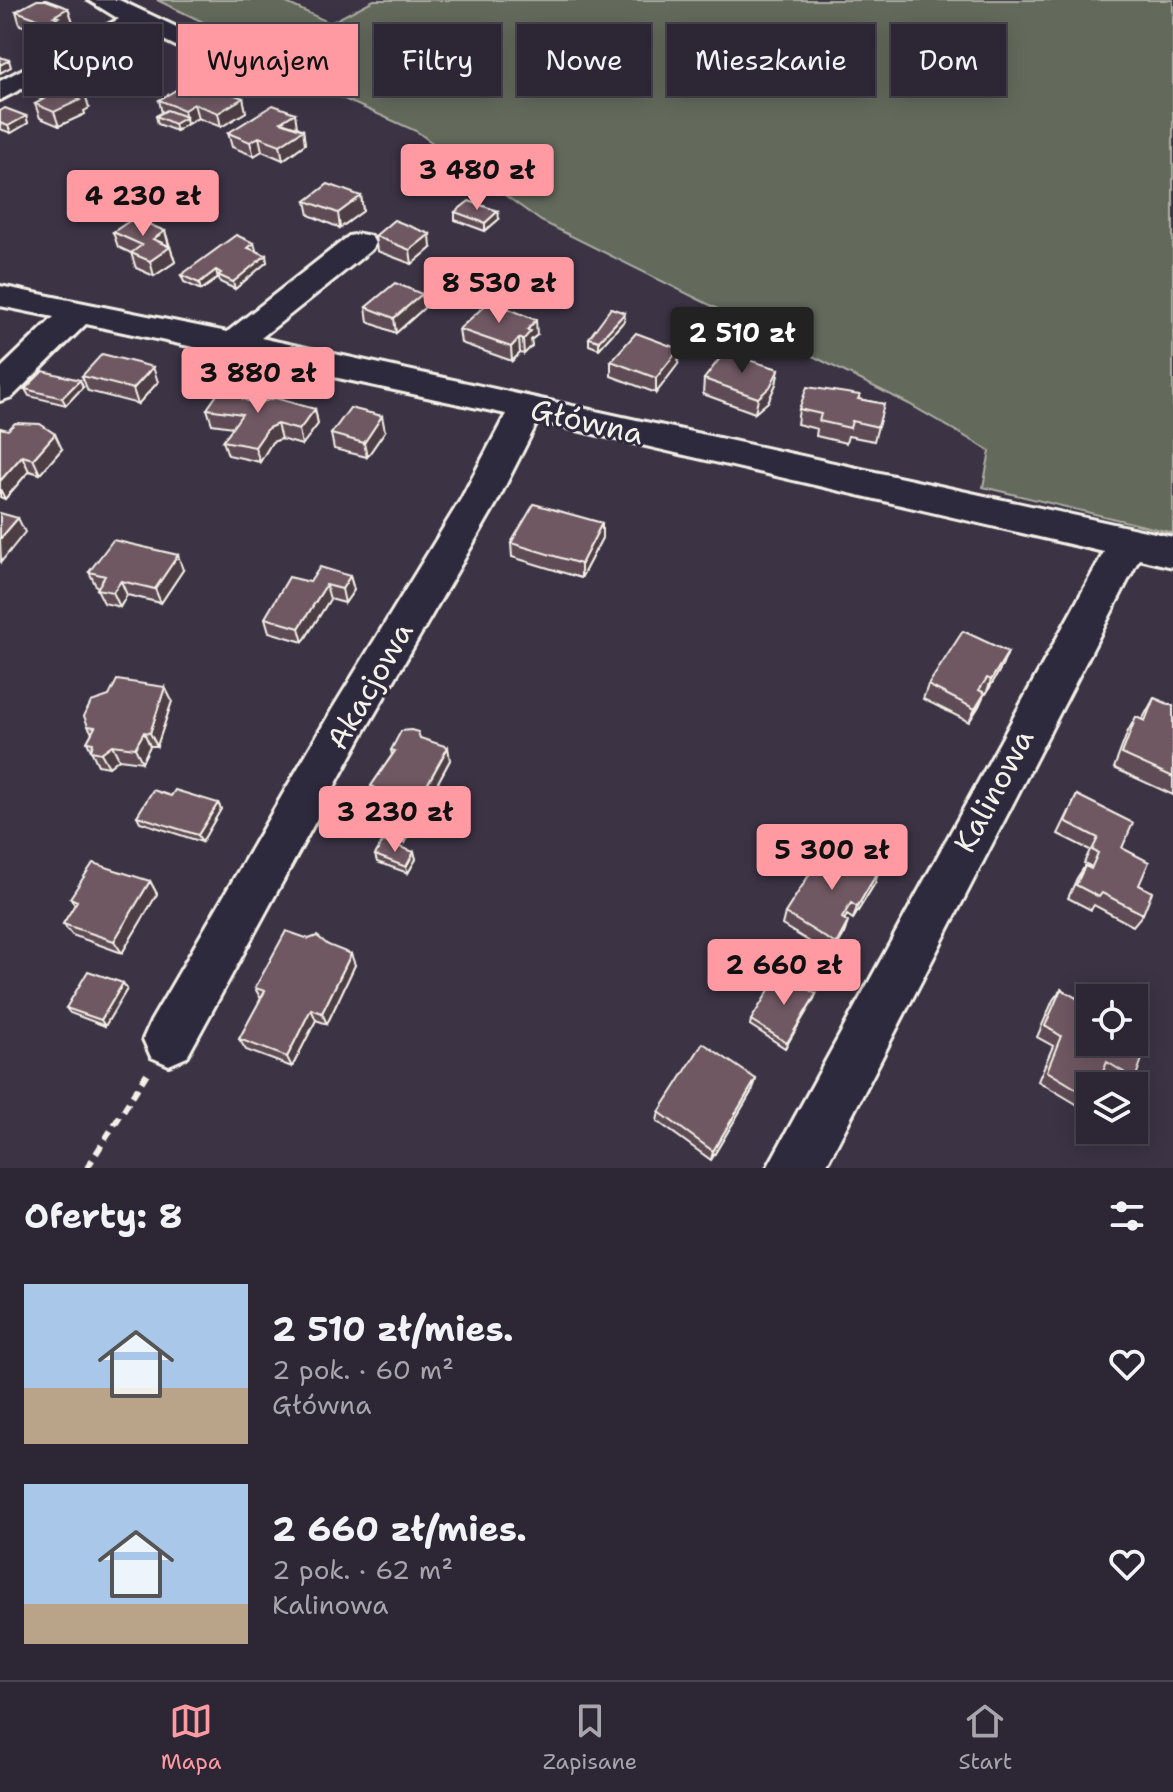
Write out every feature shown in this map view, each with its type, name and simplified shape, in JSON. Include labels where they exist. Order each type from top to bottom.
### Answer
[{"type":"street","points":[[100,0],[178,35]]},
{"type":"street","points":[[0,92],[137,19]]},
{"type":"street","points":[[233,344],[360,243]]},
{"type":"street","name":"Główna","points":[[0,296],[417,381],[1151,547]]},
{"type":"street","points":[[0,389],[78,313]]},
{"type":"street","name":"Akacjowa","points":[[169,1039],[348,721],[477,504],[527,408]]},
{"type":"street","name":"Kalinowa","points":[[795,1168],[1151,547]]},
{"type":"path","points":[[87,1168],[169,1039]]},
{"type":"green space","points":[[157,0],[280,0],[330,23],[374,0],[1173,0],[1173,533],[983,487],[990,451],[909,404],[541,221],[416,131],[339,96],[358,96],[358,24],[207,24]]},
{"type":"building","points":[[37,0],[68,8],[49,23],[16,11]]},
{"type":"building","points":[[178,89],[178,96],[243,98],[218,113],[194,104],[184,110],[159,100]]},
{"type":"building","points":[[81,96],[77,98],[80,100],[54,112],[35,104],[44,99],[40,98]]},
{"type":"building","points":[[273,105],[295,113],[281,122],[303,130],[280,145],[259,137],[250,142],[228,133]]},
{"type":"building","points":[[5,108],[26,116],[8,126],[0,123],[0,111]]},
{"type":"building","points":[[167,110],[186,117],[174,124],[156,116]]},
{"type":"building","points":[[328,184],[361,196],[338,213],[306,201]]},
{"type":"building","points":[[469,201],[498,211],[485,223],[455,212]]},
{"type":"building","points":[[134,218],[165,231],[153,239],[170,247],[150,261],[131,253],[142,245],[113,232]]},
{"type":"building","points":[[394,220],[430,234],[410,250],[375,236]]},
{"type":"building","points":[[236,235],[254,243],[248,248],[266,255],[233,282],[218,275],[221,273],[216,270],[199,283],[181,275]]},
{"type":"building","points":[[395,283],[422,294],[394,318],[366,307]]},
{"type":"building","points":[[490,301],[536,320],[523,340],[519,338],[511,347],[459,329]]},
{"type":"building","points":[[611,308],[625,313],[599,341],[589,338]]},
{"type":"building","points":[[636,333],[679,349],[656,378],[611,361]]},
{"type":"building","points":[[724,353],[779,369],[770,387],[758,398],[704,379]]},
{"type":"building","points":[[102,354],[153,367],[133,389],[82,376]]},
{"type":"building","points":[[43,371],[80,380],[62,398],[25,389]]},
{"type":"building","points":[[223,386],[249,392],[243,399],[256,404],[275,398],[315,409],[299,430],[277,424],[268,428],[255,447],[223,441],[242,414],[207,409]]},
{"type":"building","points":[[807,387],[860,395],[858,399],[884,404],[878,427],[852,421],[850,428],[819,421],[821,414],[799,409]]},
{"type":"building","points":[[350,408],[382,416],[364,443],[331,434]]},
{"type":"building","points":[[15,423],[40,424],[55,434],[33,459],[22,456],[0,481],[0,428],[8,430]]},
{"type":"building","points":[[534,504],[602,523],[581,564],[511,543]]},
{"type":"building","points":[[0,513],[18,518],[0,539]]},
{"type":"building","points":[[113,540],[178,555],[155,589],[121,581],[113,592],[97,589],[105,576],[89,572]]},
{"type":"building","points":[[320,567],[350,576],[342,589],[326,585],[299,628],[265,618],[289,577],[310,582]]},
{"type":"building","points":[[963,631],[1008,652],[991,680],[987,678],[979,690],[985,693],[975,709],[928,685]]},
{"type":"building","points":[[117,680],[165,687],[150,733],[144,732],[135,748],[112,745],[101,753],[91,751],[93,743],[87,742],[95,727],[88,726],[84,716],[91,702],[109,696]]},
{"type":"building","points":[[1154,698],[1173,706],[1173,777],[1122,754],[1136,717],[1145,721]]},
{"type":"building","points":[[401,731],[418,732],[420,738],[448,747],[402,830],[358,815],[374,787],[371,786],[395,751],[391,750]]},
{"type":"building","points":[[153,790],[171,796],[175,790],[218,803],[198,835],[137,816]]},
{"type":"building","points":[[1077,795],[1133,823],[1122,848],[1149,862],[1139,885],[1152,892],[1143,914],[1102,893],[1099,897],[1076,885],[1085,866],[1091,869],[1098,853],[1092,850],[1098,838],[1065,821]]},
{"type":"building","points":[[383,841],[414,852],[406,867],[375,855]]},
{"type":"building","points":[[830,842],[879,870],[857,907],[851,903],[842,918],[848,922],[836,944],[785,913]]},
{"type":"building","points":[[93,863],[150,881],[114,941],[63,924],[77,901],[70,898]]},
{"type":"building","points":[[286,931],[309,939],[317,936],[328,945],[351,954],[322,1013],[311,1009],[287,1057],[239,1039],[265,991],[255,988]]},
{"type":"building","points":[[88,971],[123,983],[101,1020],[66,1008]]},
{"type":"building","points":[[780,972],[816,994],[787,1043],[751,1020]]},
{"type":"building","points":[[1061,989],[1076,998],[1076,1056],[1143,1056],[1137,1072],[1123,1072],[1107,1062],[1103,1072],[1076,1072],[1076,1089],[1047,1071],[1061,1036],[1045,1026]]},
{"type":"building","points":[[703,1043],[756,1079],[713,1151],[659,1112]]}]
